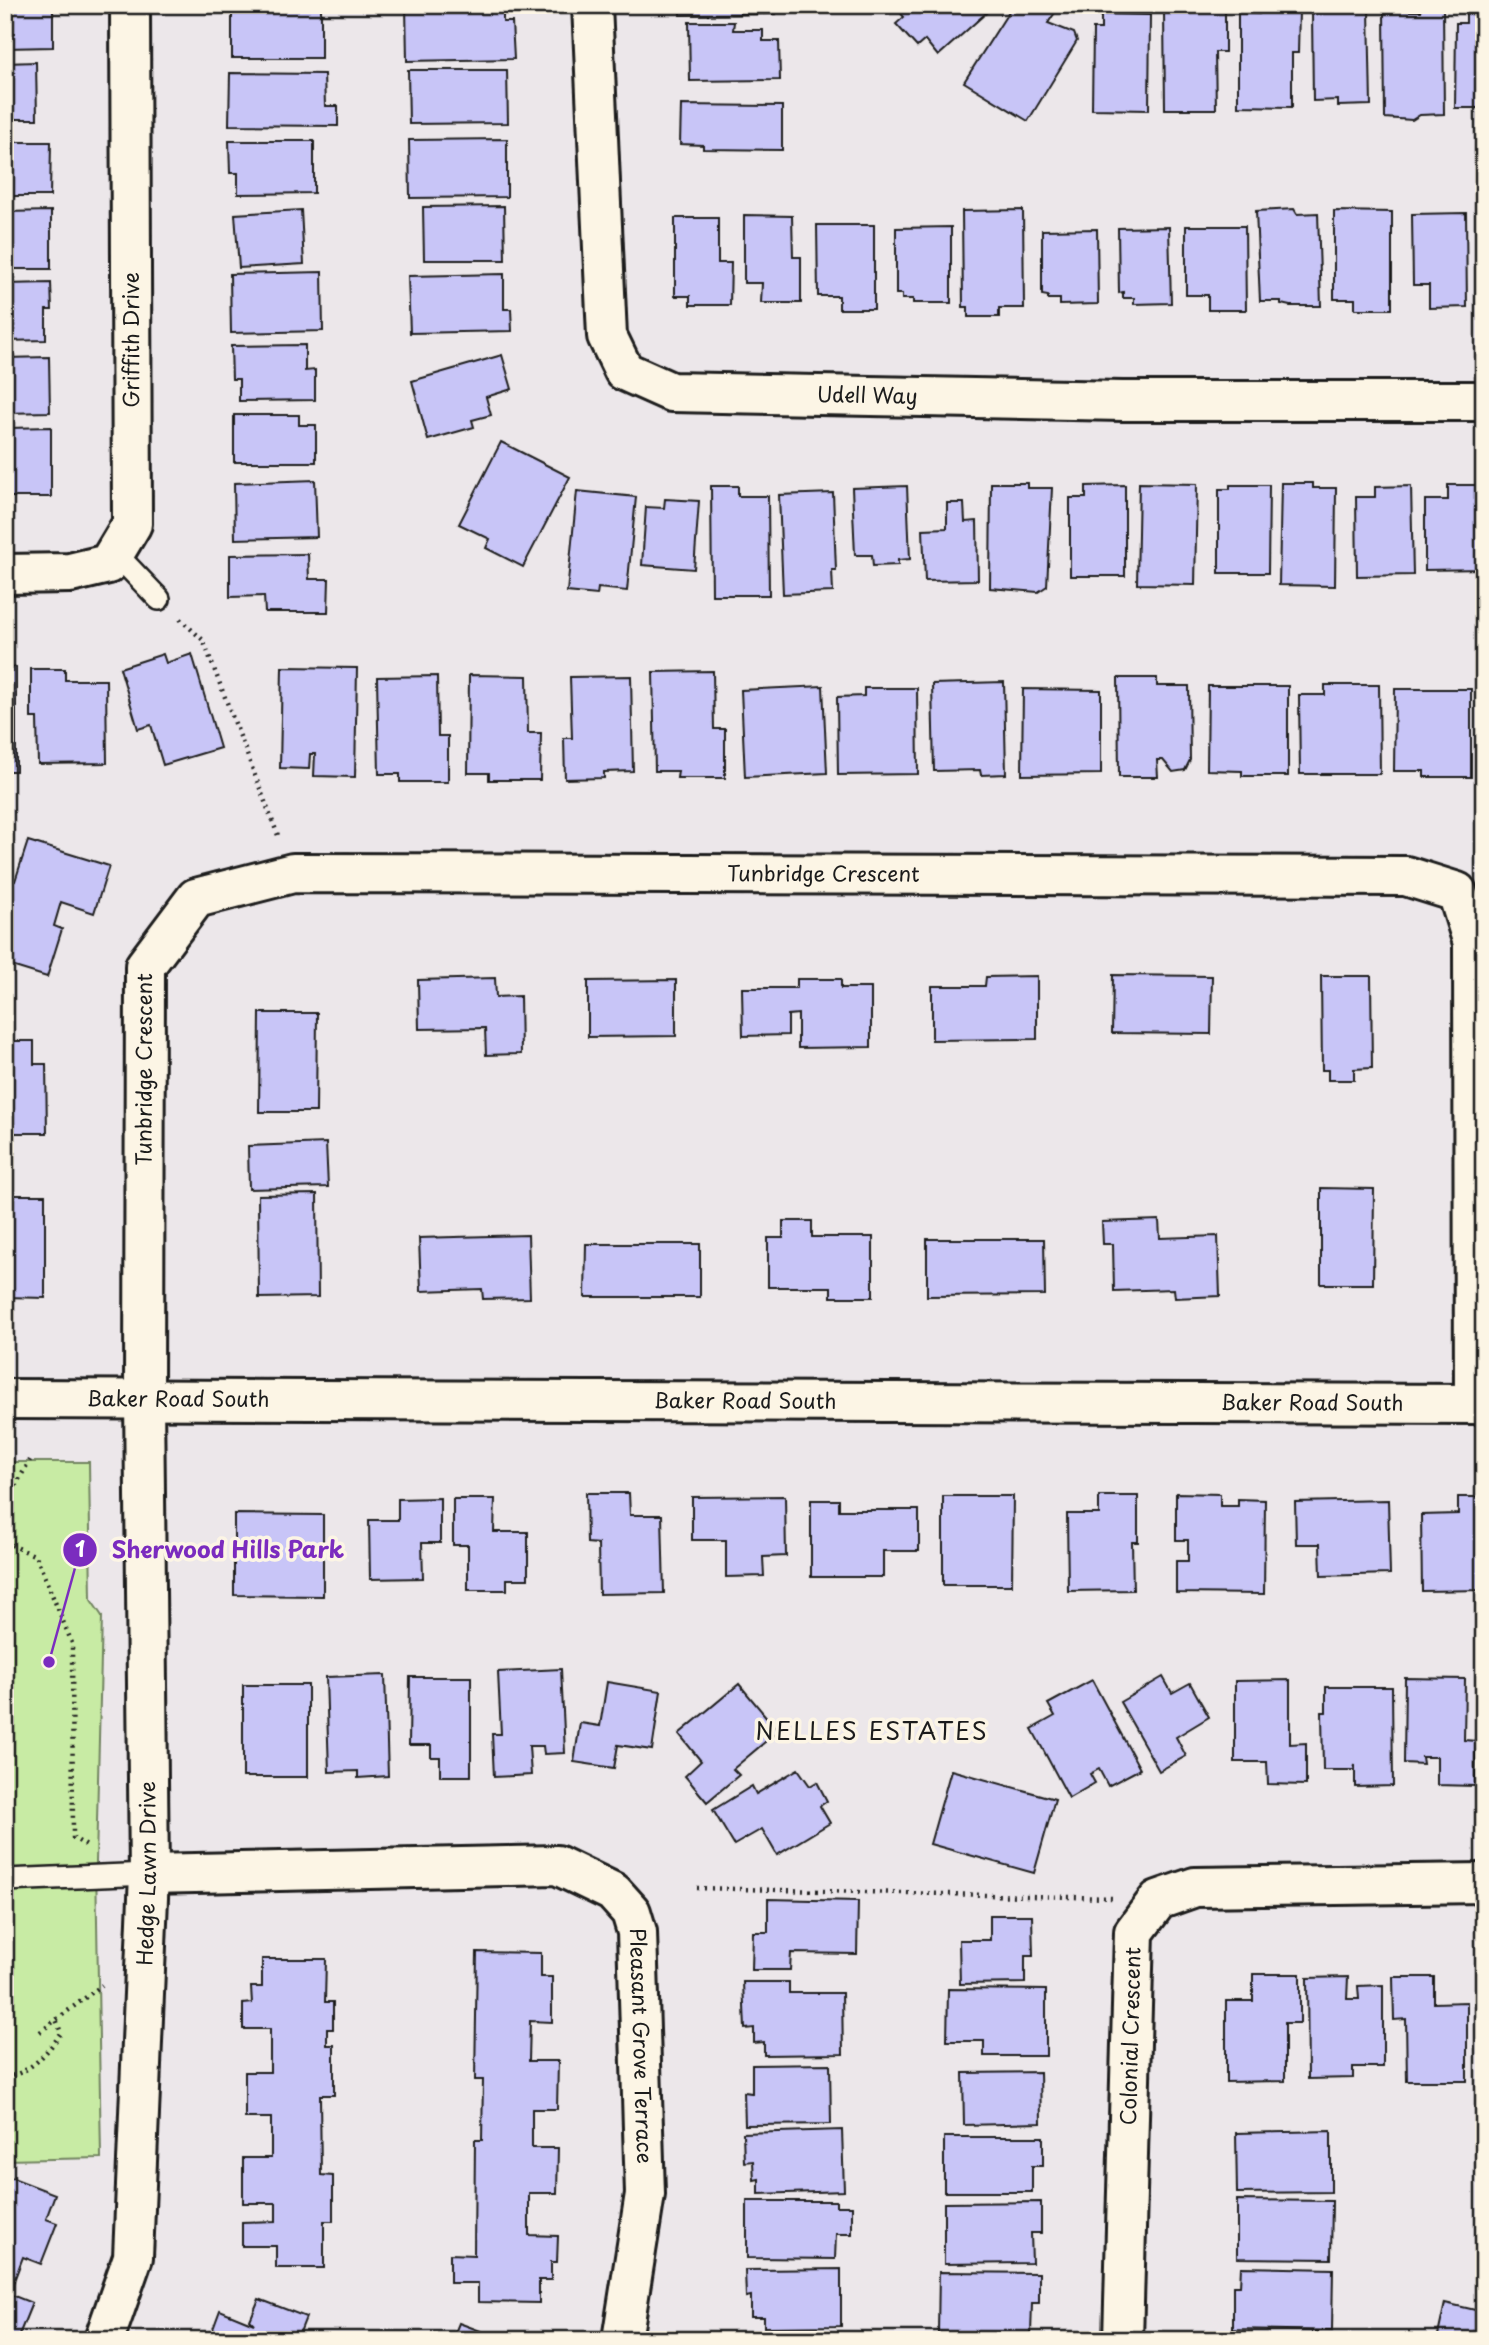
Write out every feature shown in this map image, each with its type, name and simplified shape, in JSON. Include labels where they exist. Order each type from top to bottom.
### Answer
[{"type":"street","name":"Griffith Drive","points":[[115,553],[132,524],[130,5]]},
{"type":"street","name":"Udell Way","points":[[592,5],[607,335],[624,371],[671,392],[1123,401],[1484,401]]},
{"type":"street","points":[[5,574],[70,573],[108,564],[115,553]]},
{"type":"street","name":"Tunbridge Crescent","points":[[144,1399],[145,966],[196,898],[293,873],[1406,876],[1457,892],[1473,943],[1479,1404]]},
{"type":"street","name":"Baker Road South","points":[[5,1399],[1479,1404]]},
{"type":"street","name":"Hedge Lawn Drive","points":[[104,2340],[133,2257],[149,1874],[144,1399]]},
{"type":"street","name":"Pleasant Grove Terrace","points":[[149,1874],[557,1865],[613,1892],[631,1912],[637,1932],[645,2194],[622,2340]]},
{"type":"street","points":[[1158,1900],[1195,1887],[1484,1882]]},
{"type":"street","name":"Colonial Crescent","points":[[1123,2340],[1134,1932],[1158,1900]]},
{"type":"lane","points":[[115,553],[159,599]]},
{"type":"lane","points":[[5,1880],[149,1874]]},
{"type":"path","points":[[159,599],[203,640],[293,873]]},
{"type":"path","points":[[5,1504],[30,1460]]},
{"type":"path","points":[[5,1542],[36,1556],[72,1643],[73,1838],[93,1849]]},
{"type":"path","points":[[697,1888],[1158,1900]]},
{"type":"path","points":[[40,2032],[103,1985]]},
{"type":"path","points":[[5,2077],[16,2075],[46,2054],[61,2033],[56,2019]]},
{"type":"green space","points":[[5,1462],[89,1462],[91,1600],[102,1616],[96,1862],[101,2158],[5,2160]]},
{"type":"building","points":[[5,5],[53,5],[53,47],[5,48]]},
{"type":"building","points":[[232,5],[321,5],[321,58],[232,58]]},
{"type":"building","points":[[406,5],[503,5],[503,22],[512,22],[514,59],[407,61]]},
{"type":"building","points":[[680,5],[775,5],[775,14],[680,15]]},
{"type":"building","points":[[894,5],[995,5],[938,56],[925,40],[917,47],[896,24],[904,17]]},
{"type":"building","points":[[1013,5],[1046,5],[1056,11],[1048,23],[1074,33],[1077,41],[1028,121],[964,82]]},
{"type":"building","points":[[1421,6],[1443,6],[1444,114],[1420,115],[1412,120],[1385,118],[1384,11],[1421,11]]},
{"type":"building","points":[[1259,10],[1299,10],[1298,53],[1292,53],[1292,107],[1238,106],[1238,13],[1259,14]]},
{"type":"building","points":[[1369,10],[1371,105],[1338,106],[1338,100],[1313,101],[1312,11]]},
{"type":"building","points":[[1164,11],[1225,11],[1225,52],[1215,52],[1216,109],[1165,109]]},
{"type":"building","points":[[1466,11],[1484,11],[1484,108],[1455,108],[1456,23],[1466,23]]},
{"type":"building","points":[[1101,14],[1150,15],[1149,110],[1092,109],[1093,29],[1101,29]]},
{"type":"building","points":[[689,22],[734,22],[733,30],[763,30],[763,41],[779,41],[780,80],[690,81]]},
{"type":"building","points":[[36,62],[37,119],[5,119],[5,63]]},
{"type":"building","points":[[408,70],[507,70],[508,123],[409,124]]},
{"type":"building","points":[[230,73],[324,74],[325,106],[338,106],[338,126],[229,125]]},
{"type":"building","points":[[681,105],[782,106],[782,150],[703,149],[703,145],[680,144]]},
{"type":"building","points":[[507,139],[507,197],[410,198],[409,140]]},
{"type":"building","points":[[229,141],[314,141],[314,193],[238,194],[238,173],[230,173]]},
{"type":"building","points":[[5,142],[51,142],[50,196],[5,196]]},
{"type":"building","points":[[504,206],[505,260],[424,260],[423,207]]},
{"type":"building","points":[[1294,209],[1297,214],[1318,213],[1321,306],[1290,306],[1281,304],[1281,301],[1260,301],[1256,211]]},
{"type":"building","points":[[301,210],[304,264],[239,268],[235,214]]},
{"type":"building","points":[[1023,210],[1024,308],[999,308],[999,317],[968,317],[968,307],[963,307],[962,211]]},
{"type":"building","points":[[51,211],[51,269],[5,269],[5,212]]},
{"type":"building","points":[[1334,211],[1392,212],[1392,309],[1355,309],[1355,299],[1334,299]]},
{"type":"building","points":[[1466,213],[1467,307],[1429,308],[1429,285],[1413,285],[1412,214]]},
{"type":"building","points":[[744,215],[792,216],[793,257],[801,257],[801,303],[761,303],[762,283],[744,283]]},
{"type":"building","points":[[675,218],[718,218],[718,263],[731,263],[730,305],[690,305],[690,296],[675,296]]},
{"type":"building","points":[[817,225],[874,225],[874,309],[839,309],[839,296],[818,296]]},
{"type":"building","points":[[1186,226],[1245,226],[1246,310],[1208,310],[1208,295],[1186,295]]},
{"type":"building","points":[[951,227],[951,303],[913,303],[913,299],[902,299],[902,294],[896,294],[896,228]]},
{"type":"building","points":[[1169,227],[1171,303],[1134,304],[1134,298],[1123,298],[1123,292],[1119,293],[1118,228]]},
{"type":"building","points":[[1097,229],[1098,304],[1060,305],[1060,299],[1048,299],[1048,296],[1042,295],[1042,230]]},
{"type":"building","points":[[322,272],[323,331],[231,333],[230,274]]},
{"type":"building","points":[[504,274],[504,309],[511,309],[512,331],[410,333],[408,276]]},
{"type":"building","points":[[51,283],[52,310],[46,310],[46,340],[5,341],[5,284]]},
{"type":"building","points":[[305,345],[305,371],[315,370],[315,400],[239,401],[239,379],[232,379],[231,346]]},
{"type":"building","points":[[502,355],[512,389],[486,397],[491,415],[472,420],[474,427],[428,440],[412,381]]},
{"type":"building","points":[[49,357],[50,412],[5,413],[5,358]]},
{"type":"building","points":[[234,415],[299,415],[299,425],[316,425],[316,462],[234,462]]},
{"type":"building","points":[[51,427],[51,497],[5,497],[5,434],[9,434],[8,428]]},
{"type":"building","points":[[501,442],[570,477],[523,567],[486,548],[490,539],[459,524]]},
{"type":"building","points":[[315,480],[317,537],[235,539],[234,483]]},
{"type":"building","points":[[991,483],[1027,483],[1027,488],[1052,488],[1047,586],[1038,592],[990,588]]},
{"type":"building","points":[[1139,483],[1197,484],[1195,585],[1137,584]]},
{"type":"building","points":[[1281,483],[1313,483],[1313,488],[1336,488],[1335,586],[1279,585]]},
{"type":"building","points":[[1125,485],[1125,576],[1070,576],[1070,498],[1086,498],[1086,486]]},
{"type":"building","points":[[1230,485],[1269,485],[1268,573],[1219,573],[1219,489],[1230,489]]},
{"type":"building","points":[[1448,485],[1483,485],[1484,569],[1425,570],[1425,500],[1448,500]]},
{"type":"building","points":[[711,486],[738,486],[738,496],[768,496],[769,595],[712,595]]},
{"type":"building","points":[[907,486],[910,559],[898,560],[898,565],[873,566],[872,555],[855,555],[852,488]]},
{"type":"building","points":[[1411,486],[1413,575],[1357,576],[1356,497],[1375,497],[1375,487]]},
{"type":"building","points":[[577,491],[636,497],[627,591],[598,588],[597,595],[567,592]]},
{"type":"building","points":[[833,493],[836,570],[832,570],[833,592],[783,594],[779,495]]},
{"type":"building","points":[[665,499],[699,501],[694,569],[642,565],[646,507],[664,508]]},
{"type":"building","points":[[947,503],[964,503],[965,522],[977,521],[978,580],[925,581],[923,529],[947,528]]},
{"type":"building","points":[[308,554],[309,579],[329,579],[328,612],[265,612],[264,596],[230,597],[230,555]]},
{"type":"building","points":[[163,654],[166,663],[192,654],[220,748],[163,765],[151,725],[138,729],[120,668]]},
{"type":"building","points":[[5,667],[16,667],[16,771],[5,771]]},
{"type":"building","points":[[282,667],[357,668],[355,777],[314,776],[315,754],[310,754],[309,769],[280,768]]},
{"type":"building","points":[[31,669],[65,669],[65,680],[106,680],[107,763],[38,764],[37,718],[31,718]]},
{"type":"building","points":[[713,671],[714,729],[725,729],[725,778],[677,778],[678,771],[655,771],[653,672]]},
{"type":"building","points":[[469,675],[527,676],[528,733],[541,733],[540,780],[489,780],[489,773],[468,773]]},
{"type":"building","points":[[437,676],[438,736],[448,736],[448,782],[400,782],[400,774],[379,774],[377,677]]},
{"type":"building","points":[[631,676],[633,771],[604,772],[604,778],[565,779],[564,738],[572,738],[570,677]]},
{"type":"building","points":[[1118,678],[1157,678],[1157,686],[1189,686],[1190,760],[1185,770],[1173,772],[1163,760],[1157,760],[1158,777],[1119,777]]},
{"type":"building","points":[[1004,682],[1006,774],[981,775],[980,770],[934,771],[932,684]]},
{"type":"building","points":[[1325,685],[1379,685],[1380,774],[1300,774],[1299,695],[1325,695]]},
{"type":"building","points":[[823,686],[827,773],[745,777],[741,690]]},
{"type":"building","points":[[1208,686],[1288,686],[1288,776],[1242,776],[1242,771],[1207,770]]},
{"type":"building","points":[[864,688],[917,688],[918,774],[838,775],[837,697],[864,696]]},
{"type":"building","points":[[1023,689],[1101,690],[1101,774],[1022,775]]},
{"type":"building","points":[[1395,689],[1471,689],[1471,777],[1424,777],[1424,771],[1394,771]]},
{"type":"building","points":[[28,841],[109,866],[94,913],[61,902],[54,926],[62,929],[47,977],[5,964],[5,878],[15,881]]},
{"type":"building","points":[[1113,975],[1212,976],[1211,1034],[1112,1033]]},
{"type":"building","points":[[1037,976],[1037,1039],[932,1040],[932,986],[985,986],[986,977]]},
{"type":"building","points":[[1321,976],[1371,976],[1372,1068],[1354,1069],[1354,1080],[1328,1080],[1328,1070],[1322,1070]]},
{"type":"building","points":[[495,978],[496,997],[520,996],[521,1054],[486,1055],[485,1028],[419,1029],[418,980]]},
{"type":"building","points":[[797,979],[841,979],[841,988],[871,988],[871,1047],[798,1048],[798,1014],[788,1015],[788,1035],[743,1036],[742,988],[797,988]]},
{"type":"building","points":[[676,980],[676,1036],[588,1037],[588,981]]},
{"type":"building","points":[[260,1013],[317,1013],[316,1112],[259,1112]]},
{"type":"building","points":[[5,1041],[34,1041],[34,1064],[46,1064],[47,1133],[5,1133]]},
{"type":"building","points":[[326,1143],[328,1187],[249,1189],[248,1146]]},
{"type":"building","points":[[1321,1188],[1374,1189],[1373,1284],[1321,1284]]},
{"type":"building","points":[[317,1194],[318,1297],[259,1298],[258,1195]]},
{"type":"building","points":[[5,1195],[45,1195],[45,1298],[5,1297]]},
{"type":"building","points":[[1159,1220],[1160,1238],[1218,1236],[1220,1296],[1175,1298],[1174,1289],[1114,1291],[1113,1244],[1103,1244],[1102,1222]]},
{"type":"building","points":[[783,1221],[812,1221],[812,1237],[873,1237],[873,1297],[831,1297],[831,1287],[768,1287],[768,1238],[783,1238]]},
{"type":"building","points":[[528,1235],[530,1298],[483,1299],[482,1289],[421,1291],[419,1238]]},
{"type":"building","points":[[927,1239],[1044,1239],[1045,1295],[927,1296]]},
{"type":"building","points":[[586,1244],[700,1244],[700,1297],[585,1297]]},
{"type":"building","points":[[586,1493],[629,1493],[630,1515],[662,1515],[664,1593],[599,1594],[598,1544],[587,1543]]},
{"type":"building","points":[[1176,1493],[1220,1494],[1220,1506],[1238,1506],[1238,1499],[1265,1500],[1264,1594],[1176,1593],[1176,1561],[1188,1561],[1188,1540],[1176,1540]]},
{"type":"building","points":[[785,1496],[786,1556],[763,1557],[764,1576],[726,1577],[726,1540],[692,1540],[692,1497]]},
{"type":"building","points":[[943,1496],[1013,1496],[1012,1585],[943,1585]]},
{"type":"building","points":[[1099,1496],[1138,1496],[1138,1542],[1132,1542],[1133,1590],[1068,1591],[1067,1514],[1099,1514]]},
{"type":"building","points":[[1458,1497],[1484,1497],[1484,1590],[1422,1591],[1421,1515],[1458,1514]]},
{"type":"building","points":[[440,1498],[440,1543],[422,1543],[423,1578],[370,1579],[369,1520],[398,1520],[398,1499]]},
{"type":"building","points":[[453,1499],[495,1499],[494,1532],[528,1532],[528,1579],[507,1579],[507,1590],[468,1590],[468,1545],[453,1545]]},
{"type":"building","points":[[811,1500],[839,1500],[839,1510],[919,1510],[919,1551],[883,1551],[883,1577],[811,1577]]},
{"type":"building","points":[[1388,1500],[1390,1574],[1321,1576],[1320,1544],[1296,1544],[1295,1502]]},
{"type":"building","points":[[234,1514],[323,1515],[323,1596],[234,1595]]},
{"type":"building","points":[[561,1669],[565,1753],[544,1754],[543,1746],[529,1746],[531,1775],[494,1777],[492,1734],[501,1734],[498,1672]]},
{"type":"building","points":[[385,1675],[388,1776],[358,1778],[358,1771],[329,1772],[326,1677]]},
{"type":"building","points":[[410,1677],[471,1677],[471,1776],[440,1776],[440,1757],[431,1757],[431,1745],[409,1745]]},
{"type":"building","points":[[1163,1677],[1172,1693],[1190,1683],[1209,1717],[1176,1737],[1186,1756],[1159,1771],[1120,1702]]},
{"type":"building","points":[[1405,1678],[1465,1679],[1464,1740],[1476,1741],[1475,1786],[1437,1785],[1437,1757],[1422,1757],[1423,1764],[1404,1763]]},
{"type":"building","points":[[1092,1680],[1140,1769],[1108,1786],[1099,1769],[1090,1774],[1095,1783],[1069,1798],[1032,1729],[1055,1716],[1048,1704]]},
{"type":"building","points":[[1290,1680],[1290,1744],[1306,1743],[1306,1785],[1268,1784],[1267,1762],[1235,1762],[1235,1681]]},
{"type":"building","points":[[607,1682],[661,1691],[652,1750],[618,1745],[614,1768],[574,1762],[580,1723],[600,1726]]},
{"type":"building","points":[[739,1684],[778,1731],[733,1769],[739,1775],[707,1802],[685,1776],[701,1761],[679,1734]]},
{"type":"building","points":[[243,1685],[308,1685],[308,1777],[243,1777]]},
{"type":"building","points":[[1326,1687],[1392,1687],[1393,1786],[1355,1787],[1355,1765],[1354,1770],[1323,1770],[1322,1712],[1326,1712]]},
{"type":"building","points":[[798,1769],[810,1786],[817,1782],[827,1801],[820,1806],[830,1823],[777,1855],[762,1829],[734,1845],[713,1810],[752,1786],[756,1794]]},
{"type":"building","points":[[951,1770],[1055,1799],[1034,1873],[930,1844]]},
{"type":"building","points":[[768,1899],[858,1901],[857,1954],[791,1953],[790,1970],[752,1970],[753,1932],[768,1932]]},
{"type":"building","points":[[990,1915],[1032,1915],[1033,1956],[1025,1956],[1025,1983],[960,1984],[959,1940],[990,1940]]},
{"type":"building","points":[[477,1952],[541,1953],[541,1977],[552,1977],[552,2022],[530,2021],[529,2061],[558,2061],[557,2109],[532,2109],[532,2148],[558,2148],[557,2193],[529,2193],[529,2235],[558,2236],[557,2262],[551,2262],[551,2280],[539,2280],[539,2303],[478,2302],[478,2283],[450,2283],[450,2254],[474,2255],[475,2140],[482,2140],[483,2080],[475,2080]]},
{"type":"building","points":[[262,1959],[326,1959],[325,2002],[333,2002],[333,2029],[327,2029],[327,2045],[334,2045],[334,2095],[320,2095],[321,2175],[333,2176],[333,2221],[324,2221],[324,2268],[276,2268],[276,2246],[242,2246],[242,2222],[276,2221],[276,2203],[243,2203],[243,2158],[271,2158],[271,2118],[245,2118],[245,2072],[270,2072],[270,2029],[243,2029],[243,2004],[252,2003],[251,1987],[262,1987]]},
{"type":"building","points":[[1253,1974],[1300,1974],[1300,2023],[1285,2023],[1285,2081],[1226,2082],[1226,2001],[1253,2001]]},
{"type":"building","points":[[1348,1977],[1347,1999],[1359,1999],[1358,1986],[1383,1985],[1383,2067],[1353,2067],[1353,2078],[1308,2079],[1307,1978]]},
{"type":"building","points":[[1393,1977],[1434,1977],[1434,2003],[1467,2002],[1467,2081],[1407,2081],[1406,2019],[1394,2020]]},
{"type":"building","points":[[743,1982],[789,1982],[789,1993],[842,1993],[843,2054],[764,2055],[764,2042],[754,2043],[754,2028],[745,2029]]},
{"type":"building","points":[[948,1989],[1046,1990],[1046,2056],[984,2056],[984,2041],[947,2041]]},
{"type":"building","points":[[830,2064],[831,2124],[745,2125],[744,2092],[752,2093],[752,2065]]},
{"type":"building","points":[[1040,2072],[1041,2123],[964,2125],[963,2073]]},
{"type":"building","points":[[842,2130],[844,2191],[759,2194],[759,2179],[754,2180],[753,2161],[744,2162],[743,2133]]},
{"type":"building","points":[[1331,2131],[1331,2192],[1237,2193],[1236,2133]]},
{"type":"building","points":[[944,2137],[1043,2137],[1043,2166],[1032,2166],[1032,2192],[944,2192]]},
{"type":"building","points":[[5,2175],[55,2194],[46,2219],[57,2223],[41,2264],[23,2257],[9,2294],[32,2303],[17,2340],[5,2340]]},
{"type":"building","points":[[1237,2200],[1332,2201],[1331,2259],[1237,2258]]},
{"type":"building","points":[[747,2201],[836,2201],[836,2206],[852,2206],[852,2234],[836,2234],[835,2259],[747,2258]]},
{"type":"building","points":[[1041,2202],[1041,2233],[1031,2233],[1032,2263],[944,2264],[944,2203]]},
{"type":"building","points":[[1241,2267],[1333,2269],[1332,2331],[1233,2329],[1233,2286],[1240,2286]]},
{"type":"building","points":[[841,2269],[841,2326],[764,2327],[764,2317],[751,2317],[751,2296],[746,2297],[745,2270]]},
{"type":"building","points":[[939,2272],[1039,2273],[1039,2303],[1032,2303],[1031,2334],[938,2333]]},
{"type":"building","points":[[259,2299],[306,2317],[297,2340],[209,2340],[220,2310],[254,2324],[250,2320]]},
{"type":"building","points":[[1445,2303],[1484,2312],[1484,2340],[1437,2340]]},
{"type":"building","points":[[459,2323],[502,2339],[502,2340],[452,2340]]},
{"type":"place","name":"Sherwood Hills Park","points":[[49,1662]]},
{"type":"district","name":"NELLES ESTATES","points":[[872,1732]]}]
